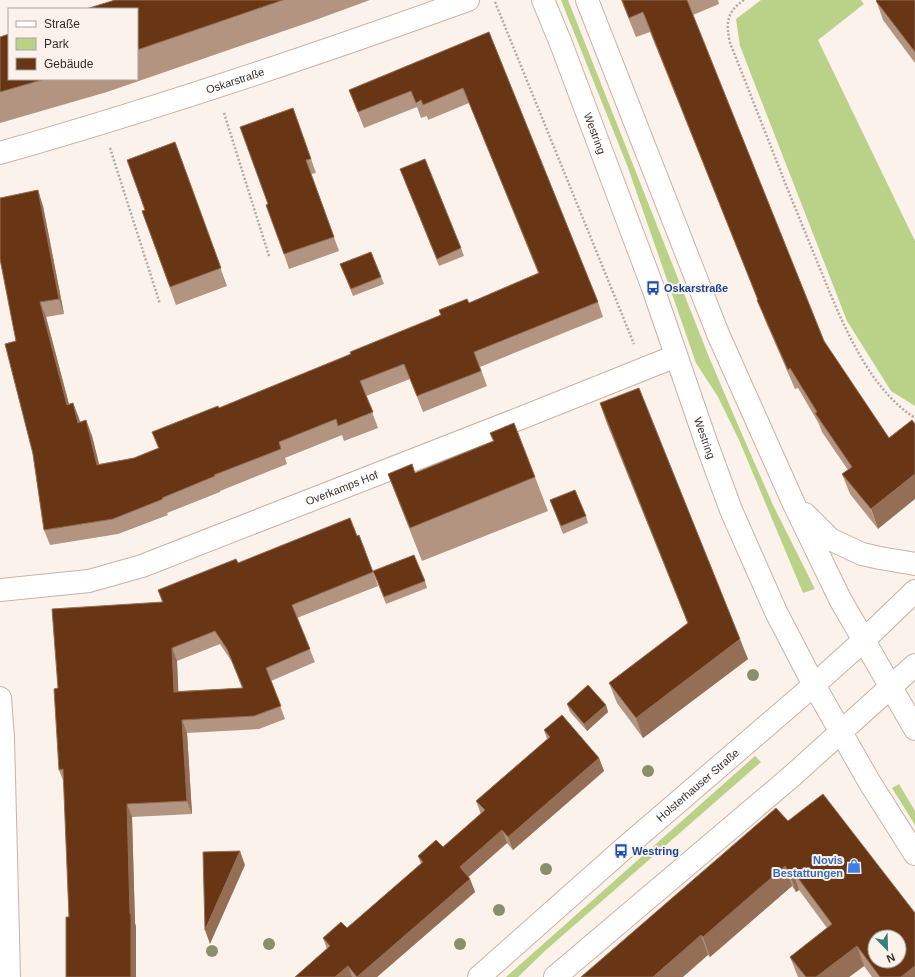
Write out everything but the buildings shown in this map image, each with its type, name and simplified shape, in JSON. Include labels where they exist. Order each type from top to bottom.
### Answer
[{"type":"main road","name":"Oskarstraße","points":[[0,153],[102,124],[216,88],[468,0]]},
{"type":"main road","name":"Westring","points":[[543,0],[560,41],[650,281],[731,510],[776,612],[814,685],[841,733],[915,854]]},
{"type":"main road","points":[[587,0],[718,334],[793,502],[840,599],[915,729]]},
{"type":"main road","name":"Overkamps Hof","points":[[0,590],[89,581],[142,566],[676,356]]},
{"type":"main road","points":[[793,502],[830,539],[862,554],[915,564]]},
{"type":"main road","name":"Holsterhauser Straße","points":[[479,977],[621,851],[814,685],[915,591]]},
{"type":"main road","points":[[555,977],[841,733],[915,665]]},
{"type":"main road","points":[[0,698],[9,977]]},
{"type":"path","points":[[495,0],[644,369]]},
{"type":"path","points":[[744,0],[730,12],[727,22],[730,43],[809,243],[841,319],[864,362],[887,394],[915,418]]},
{"type":"path","points":[[216,88],[269,256]]},
{"type":"path","points":[[102,124],[160,304]]},
{"type":"green space","points":[[561,0],[568,0],[709,357],[773,505],[815,589],[803,593],[739,440],[718,397],[696,363],[627,165]]},
{"type":"green space","points":[[761,0],[861,0],[864,4],[818,40],[915,241],[915,406],[891,391],[847,321],[740,46],[736,19]]},
{"type":"green space","points":[[755,756],[761,762],[546,950],[518,977],[506,977]]},
{"type":"green space","points":[[899,784],[915,811],[915,825],[892,788]]},
{"type":"place","name":"Oskarstraße","points":[[653,288]]},
{"type":"place","name":"Westring","points":[[621,851]]},
{"type":"place","name":"Novis Bestattungen","points":[[854,866]]}]
